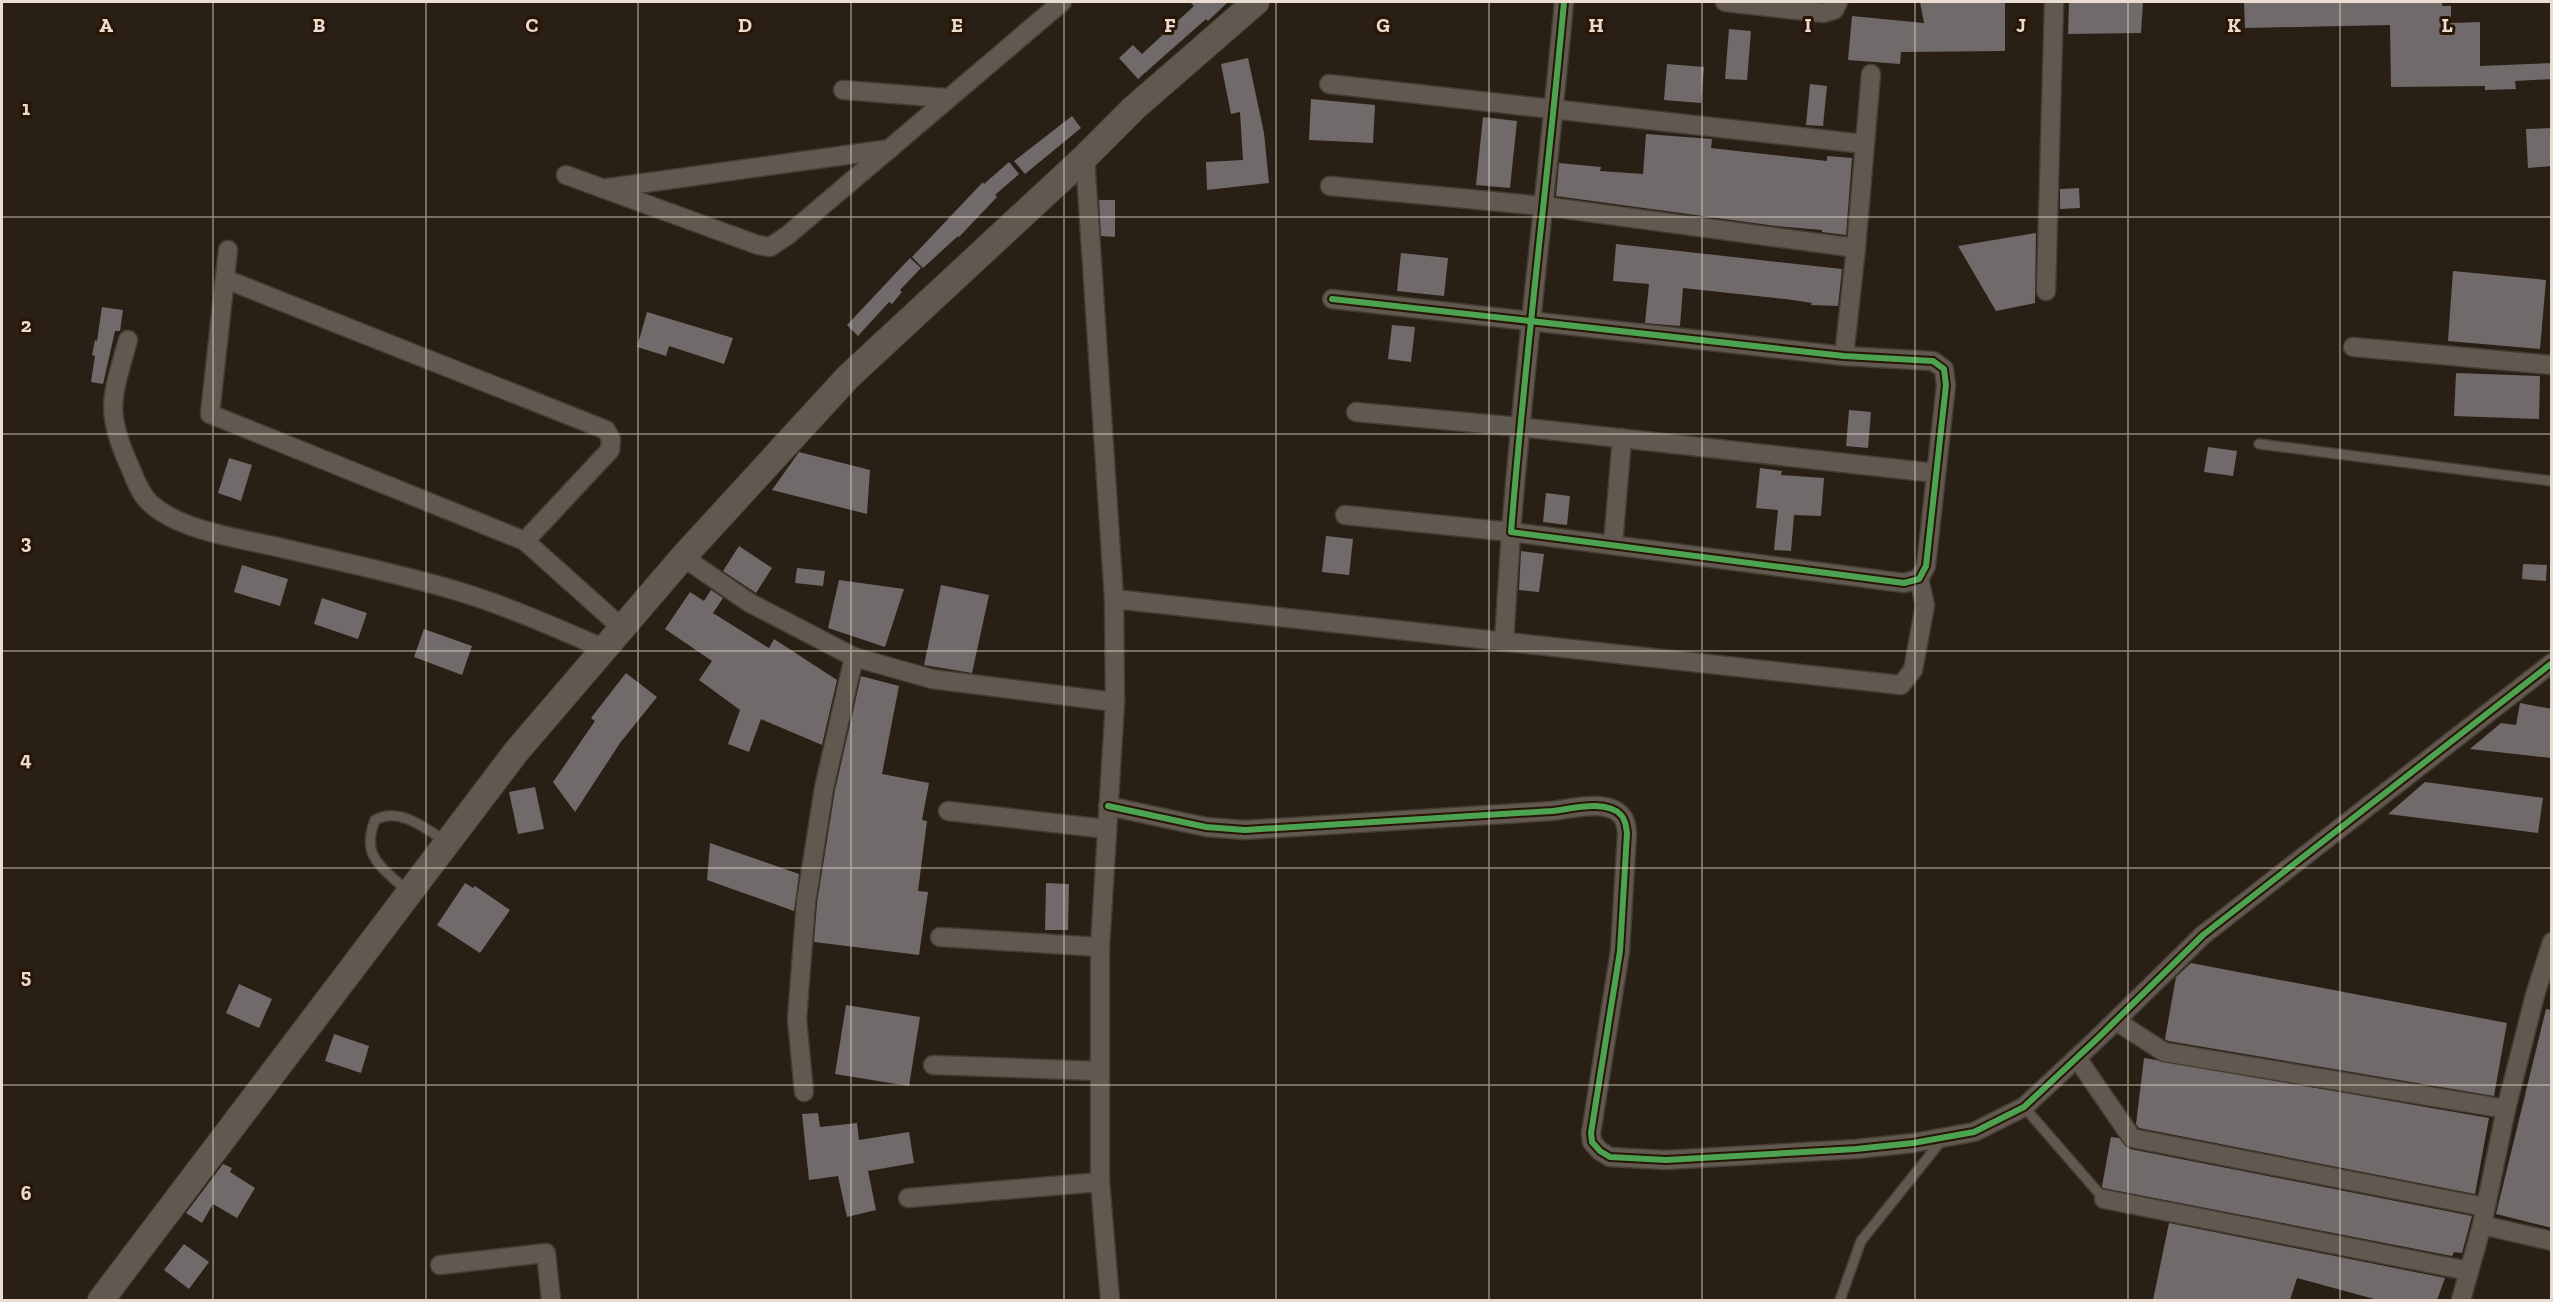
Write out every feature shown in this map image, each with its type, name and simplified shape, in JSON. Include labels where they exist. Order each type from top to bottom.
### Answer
[{"type":"main road","points":[[100,1300],[516,752],[683,557],[848,377],[1085,158],[1134,108],[1249,4]]},
{"type":"street","points":[[566,174],[758,246],[770,247],[788,235],[890,149],[946,98],[1062,2]]},
{"type":"street","points":[[1504,641],[1520,427],[1533,320],[1564,2]]},
{"type":"street","points":[[1725,2],[1824,13],[1834,10],[1838,2]]},
{"type":"street","points":[[2046,291],[2054,2]]},
{"type":"street","points":[[1844,356],[1871,74]]},
{"type":"street","points":[[1329,84],[1864,144]]},
{"type":"street","points":[[843,90],[946,98]]},
{"type":"street","points":[[607,189],[890,149]]},
{"type":"street","points":[[1085,158],[1114,599],[1115,702],[1100,947],[1098,1071],[1100,1182],[1110,1300]]},
{"type":"street","points":[[1330,186],[1543,206],[1856,248]]},
{"type":"street","points":[[228,250],[210,414],[525,541],[621,627]]},
{"type":"street","points":[[225,279],[606,430],[611,439],[610,450],[525,541]]},
{"type":"street","points":[[1114,599],[1900,685],[1913,670],[1925,605],[1919,579],[1926,566],[1946,385],[1944,369],[1933,361],[1844,356],[1332,299]]},
{"type":"street","points":[[128,340],[111,399],[112,419],[118,442],[148,502],[172,518],[216,532],[456,591],[520,613],[603,648]]},
{"type":"street","points":[[2353,347],[2552,365]]},
{"type":"street","points":[[1356,412],[1520,427],[1935,473]]},
{"type":"street","points":[[1613,544],[1622,438]]},
{"type":"street","points":[[1345,515],[1613,544],[1904,583],[1919,579]]},
{"type":"street","points":[[683,557],[750,603],[854,657],[932,680],[1115,702]]},
{"type":"street","points":[[804,1092],[797,1019],[806,902],[824,788],[854,657]]},
{"type":"street","points":[[1108,806],[1206,827],[1245,830],[1598,807],[1620,813],[1627,833],[1620,951],[1596,1092],[1592,1142],[1610,1157],[1666,1160],[1856,1149],[1913,1143],[1974,1132],[2024,1107],[2204,935],[2552,663]]},
{"type":"street","points":[[948,811],[1107,829]]},
{"type":"street","points":[[940,937],[1100,947]]},
{"type":"street","points":[[2461,1300],[2535,995],[2550,954]]},
{"type":"street","points":[[2116,1021],[2164,1052],[2506,1109]]},
{"type":"street","points":[[2077,1058],[2132,1138],[2485,1207]]},
{"type":"street","points":[[933,1065],[1098,1071]]},
{"type":"street","points":[[908,1198],[1100,1182]]},
{"type":"street","points":[[2104,1199],[2469,1271]]},
{"type":"street","points":[[2481,1225],[2552,1240]]},
{"type":"street","points":[[440,1265],[546,1253],[551,1300]]},
{"type":"lane","points":[[2259,444],[2552,482]]},
{"type":"lane","points":[[410,894],[374,859],[369,848],[369,834],[375,820],[385,815],[403,818],[421,825],[448,843]]},
{"type":"lane","points":[[2024,1107],[2104,1199]]},
{"type":"lane","points":[[1840,1300],[1861,1241],[1944,1137]]},
{"type":"building","points":[[1190,2],[1228,2],[1138,79],[1119,58],[1133,45],[1142,54],[1194,6]]},
{"type":"building","points":[[1920,2],[2005,2],[2005,51],[1901,52],[1900,64],[1848,60],[1852,16],[1924,23]]},
{"type":"building","points":[[2069,2],[2143,2],[2141,33],[2068,34]]},
{"type":"building","points":[[2244,2],[2442,2],[2442,6],[2451,6],[2451,23],[2480,22],[2480,66],[2552,63],[2552,79],[2515,81],[2516,89],[2485,90],[2485,86],[2391,87],[2390,25],[2245,28]]},
{"type":"building","points":[[1729,29],[1751,31],[1747,80],[1725,79]]},
{"type":"building","points":[[1248,58],[1264,133],[1269,183],[1207,190],[1206,162],[1243,160],[1240,112],[1231,114],[1221,64]]},
{"type":"building","points":[[1667,64],[1704,67],[1701,103],[1664,100]]},
{"type":"building","points":[[1810,84],[1827,86],[1823,126],[1806,125]]},
{"type":"building","points":[[1311,99],[1375,105],[1373,143],[1309,140]]},
{"type":"building","points":[[1072,116],[1081,128],[1025,174],[1014,161]]},
{"type":"building","points":[[1483,117],[1517,121],[1510,188],[1476,185]]},
{"type":"building","points":[[2552,128],[2552,166],[2528,168],[2526,129]]},
{"type":"building","points":[[1646,134],[1712,139],[1711,148],[1827,161],[1827,156],[1852,158],[1846,235],[1556,196],[1559,163],[1601,167],[1600,171],[1643,174]]},
{"type":"building","points":[[1009,162],[1019,174],[995,195],[997,197],[959,237],[923,268],[912,257],[983,182],[984,184]]},
{"type":"building","points":[[2079,188],[2080,208],[2060,209],[2060,189]]},
{"type":"building","points":[[1099,200],[1115,200],[1115,237],[1101,236]]},
{"type":"building","points":[[2036,233],[2035,303],[1996,311],[1958,246]]},
{"type":"building","points":[[1616,244],[1842,269],[1838,306],[1811,305],[1812,303],[1793,300],[1683,288],[1680,326],[1645,323],[1649,284],[1613,281]]},
{"type":"building","points":[[1401,253],[1448,258],[1444,296],[1397,291]]},
{"type":"building","points":[[910,258],[921,268],[900,290],[902,292],[892,304],[889,302],[858,336],[847,325]]},
{"type":"building","points":[[2453,271],[2546,280],[2540,349],[2448,341]]},
{"type":"building","points":[[102,307],[123,310],[120,331],[115,331],[103,384],[91,382],[95,356],[92,355],[95,340],[97,341]]},
{"type":"building","points":[[647,312],[733,338],[724,364],[669,346],[666,356],[637,347]]},
{"type":"building","points":[[1392,325],[1415,327],[1411,362],[1388,359]]},
{"type":"building","points":[[2456,373],[2540,376],[2539,419],[2454,416]]},
{"type":"building","points":[[1849,410],[1871,412],[1868,448],[1846,446]]},
{"type":"building","points":[[2208,447],[2237,451],[2233,476],[2204,472]]},
{"type":"building","points":[[799,452],[870,470],[867,514],[772,490]]},
{"type":"building","points":[[229,458],[252,465],[241,501],[218,493]]},
{"type":"building","points":[[1760,468],[1782,471],[1781,475],[1824,478],[1821,516],[1794,515],[1791,551],[1774,550],[1778,510],[1756,508]]},
{"type":"building","points":[[1546,493],[1570,496],[1567,525],[1543,522]]},
{"type":"building","points":[[1326,536],[1353,539],[1349,575],[1322,572]]},
{"type":"building","points":[[739,546],[772,568],[756,593],[723,571]]},
{"type":"building","points":[[1521,551],[1544,554],[1539,592],[1519,590]]},
{"type":"building","points":[[2523,564],[2547,565],[2546,581],[2522,579]]},
{"type":"building","points":[[242,565],[288,579],[280,606],[234,592]]},
{"type":"building","points":[[797,568],[825,571],[823,586],[795,583]]},
{"type":"building","points":[[839,580],[904,589],[885,647],[828,628]]},
{"type":"building","points":[[941,585],[989,595],[972,673],[924,665]]},
{"type":"building","points":[[711,590],[723,598],[713,613],[769,648],[774,639],[837,680],[822,745],[761,719],[749,752],[728,744],[740,710],[699,680],[712,661],[665,629],[690,592],[704,601]]},
{"type":"building","points":[[322,598],[367,613],[358,639],[314,624]]},
{"type":"building","points":[[424,629],[472,646],[462,675],[414,657]]},
{"type":"building","points":[[626,673],[657,697],[620,743],[575,812],[553,782],[595,721],[591,718]]},
{"type":"building","points":[[861,676],[899,686],[882,774],[929,783],[922,820],[927,821],[918,891],[928,892],[919,955],[814,942],[817,903],[835,790]]},
{"type":"building","points":[[2520,703],[2552,709],[2552,758],[2470,749],[2501,723],[2516,725]]},
{"type":"building","points":[[2425,782],[2543,798],[2538,833],[2388,814]]},
{"type":"building","points":[[535,787],[544,829],[518,834],[509,792]]},
{"type":"building","points":[[710,843],[799,874],[794,911],[707,880]]},
{"type":"building","points":[[465,883],[473,888],[475,886],[510,910],[480,953],[437,925]]},
{"type":"building","points":[[1046,883],[1069,884],[1068,930],[1045,930]]},
{"type":"building","points":[[2191,963],[2507,1023],[2494,1096],[2168,1041],[2165,1039],[2176,977]]},
{"type":"building","points":[[239,984],[272,999],[259,1028],[226,1013]]},
{"type":"building","points":[[846,1005],[920,1017],[909,1086],[835,1074]]},
{"type":"building","points":[[2546,1009],[2552,1010],[2552,1228],[2496,1214]]},
{"type":"building","points":[[334,1034],[369,1046],[361,1073],[325,1061]]},
{"type":"building","points":[[2144,1058],[2489,1118],[2475,1194],[2139,1128],[2136,1124]]},
{"type":"building","points":[[818,1113],[820,1127],[857,1123],[859,1140],[909,1132],[914,1163],[868,1171],[876,1210],[847,1217],[838,1176],[809,1180],[802,1114]]},
{"type":"building","points":[[2111,1137],[2119,1138],[2130,1149],[2472,1216],[2462,1253],[2454,1252],[2452,1256],[2103,1188]]},
{"type":"building","points":[[223,1164],[232,1168],[230,1172],[255,1188],[237,1218],[213,1204],[202,1223],[186,1213]]},
{"type":"building","points":[[2169,1223],[2445,1278],[2437,1300],[2378,1300],[2297,1278],[2290,1300],[2153,1300]]},
{"type":"building","points":[[184,1244],[209,1262],[189,1289],[164,1270]]},
{"type":"cycle path","points":[[1332,299],[1844,356],[1933,361],[1944,369],[1946,385],[1926,566],[1919,579],[1904,583],[1511,532],[1523,399],[1530,333],[1537,267],[1551,134],[1564,2]]},
{"type":"cycle path","points":[[1108,806],[1206,827],[1245,830],[1552,811],[1588,806],[1615,810],[1624,819],[1627,833],[1620,951],[1591,1133],[1592,1142],[1610,1157],[1666,1160],[1856,1149],[1913,1143],[1974,1132],[2024,1107],[2203,935],[2552,663]]}]
